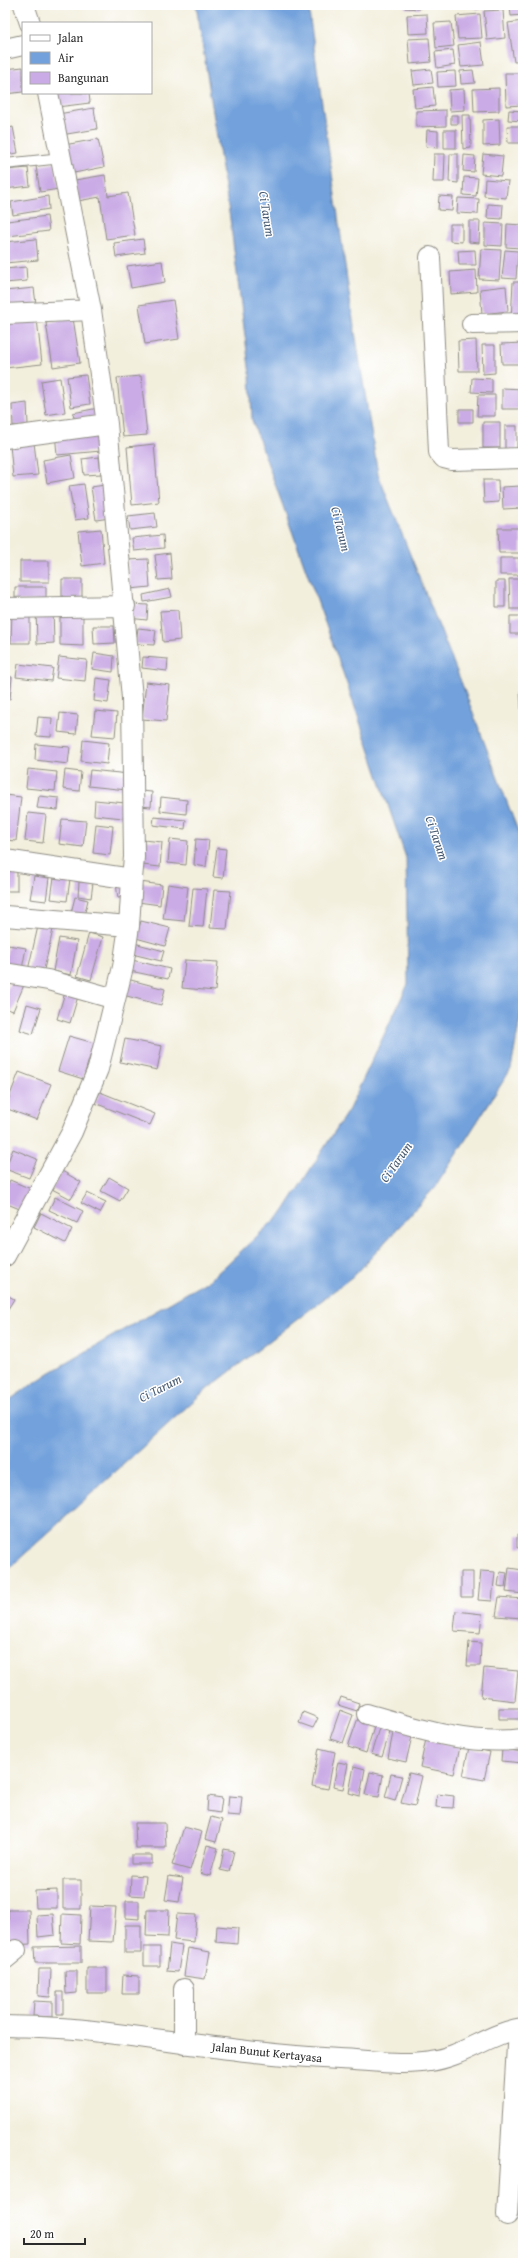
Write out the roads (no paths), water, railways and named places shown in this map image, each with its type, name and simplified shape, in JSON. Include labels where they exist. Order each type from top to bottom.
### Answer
[{"type":"street","points":[[24,5],[30,22]]},
{"type":"street","points":[[5,49],[22,45]]},
{"type":"street","points":[[5,1256],[72,1132],[98,1069],[116,1000],[129,926],[134,857],[132,698],[125,606],[107,424],[91,310],[73,229],[62,158],[48,94]]},
{"type":"street","points":[[430,257],[439,452],[444,458],[452,460],[523,458]]},
{"type":"street","points":[[5,314],[91,310]]},
{"type":"street","points":[[472,324],[523,323]]},
{"type":"street","points":[[5,438],[107,424]]},
{"type":"street","points":[[5,608],[125,606]]},
{"type":"street","points":[[5,860],[132,880]]},
{"type":"street","points":[[5,916],[129,926]]},
{"type":"street","points":[[5,973],[48,980],[116,1000]]},
{"type":"street","points":[[367,1714],[462,1739],[490,1742],[523,1740]]},
{"type":"street","points":[[184,1989],[184,2044]]},
{"type":"street","name":"Jalan Bunut Kertayasa","points":[[5,2026],[91,2030],[184,2044],[311,2057],[428,2062],[446,2058],[495,2035],[520,2029]]},
{"type":"street","points":[[507,2215],[520,2029]]},
{"type":"lane","points":[[5,164],[62,158]]},
{"type":"water","name":"Ci Tarum","points":[[196,5],[308,5],[351,307],[378,474],[462,684],[523,844],[523,1003],[511,1069],[436,1186],[357,1273],[200,1395],[5,1572],[5,1403],[49,1373],[211,1279],[283,1212],[349,1109],[408,984],[406,858],[347,684],[252,420],[250,375],[230,219]]}]
